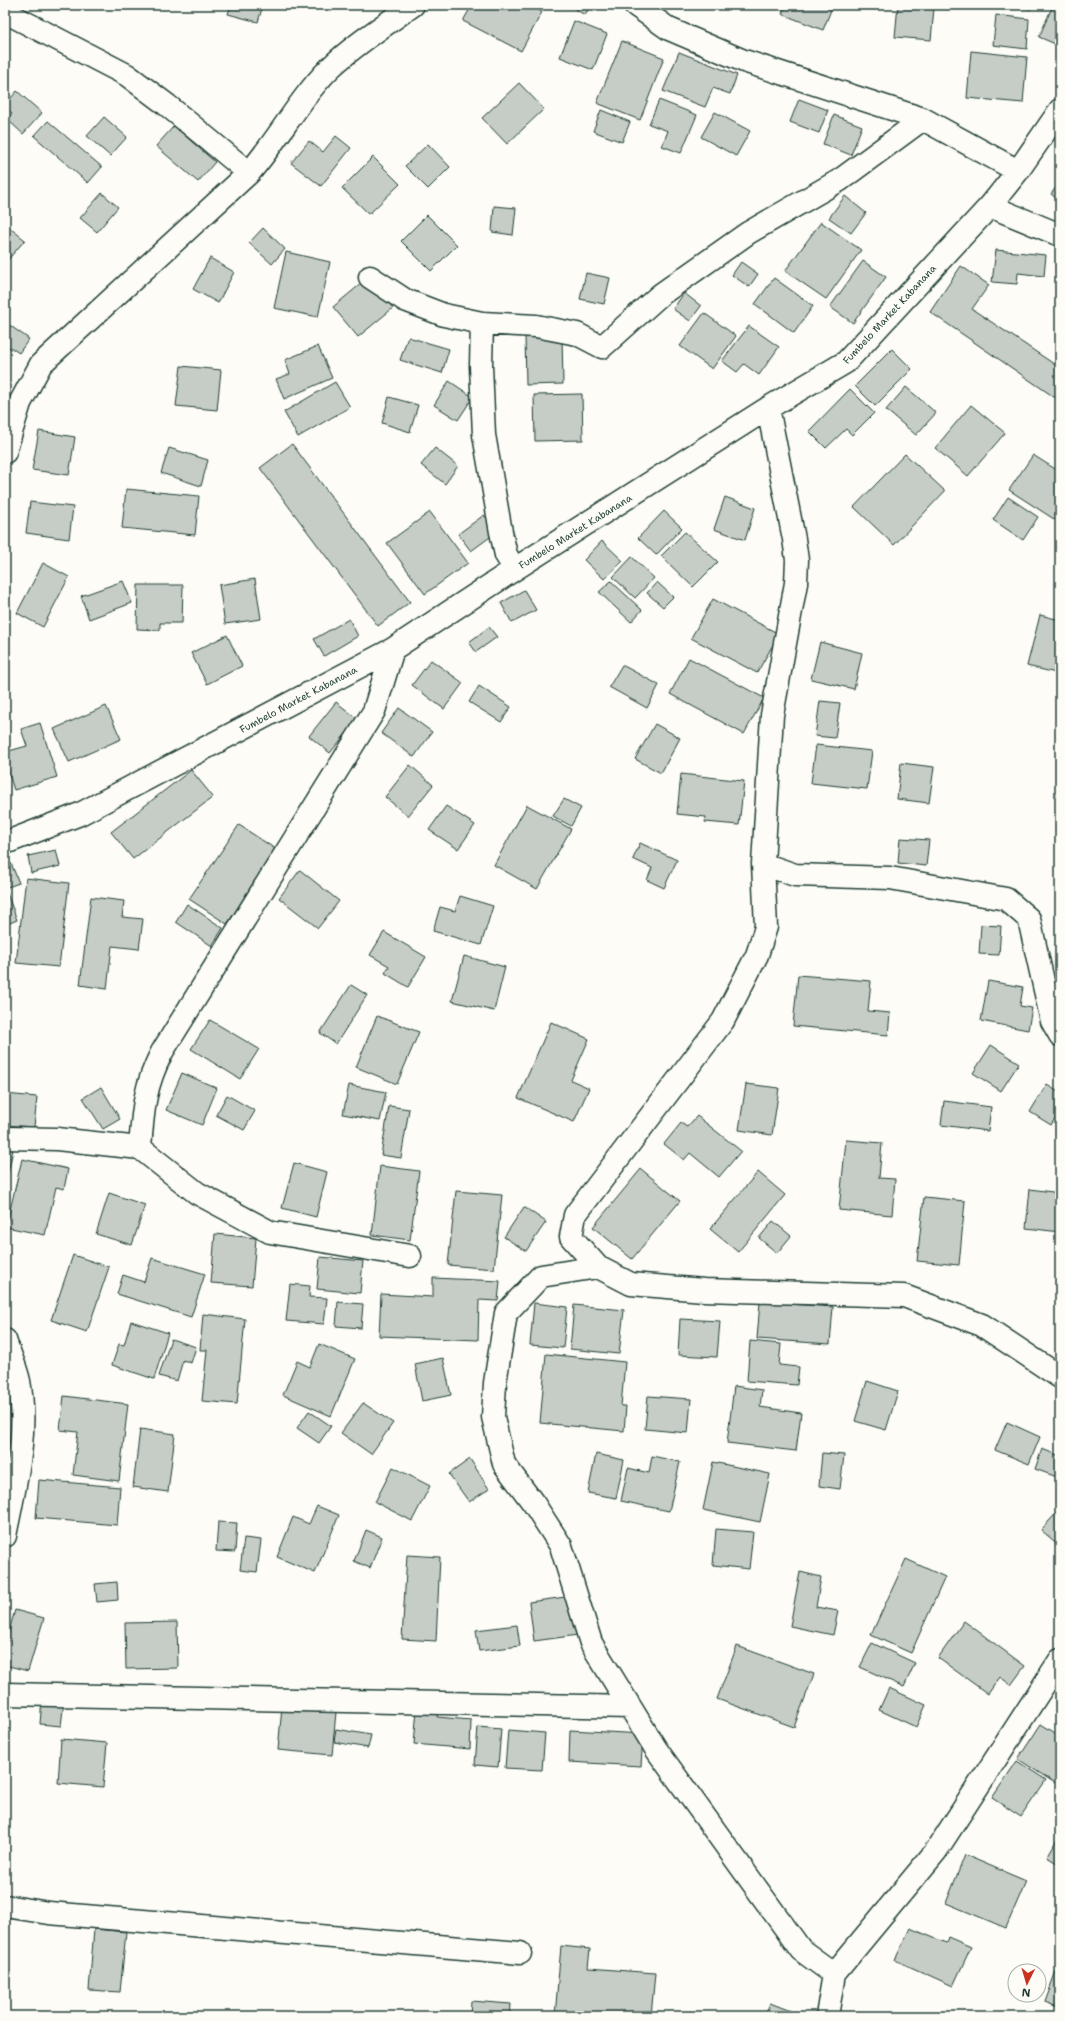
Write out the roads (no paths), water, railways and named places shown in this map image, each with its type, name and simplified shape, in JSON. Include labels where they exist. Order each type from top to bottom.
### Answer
[{"type":"street","points":[[5,452],[20,403],[41,364],[250,173],[267,152],[309,93],[330,69],[373,33],[413,5]]},
{"type":"street","points":[[635,5],[669,29],[744,61],[923,118],[1018,171]]},
{"type":"street","points":[[5,12],[126,75],[167,105],[250,173]]},
{"type":"street","name":"Fumbelo Market Kabanana","points":[[5,843],[80,814],[393,649],[515,569],[768,408],[846,362],[990,206],[1018,171],[1060,110]]},
{"type":"street","points":[[370,277],[405,300],[444,315],[482,323],[536,326],[577,334],[602,347],[660,295],[748,233],[840,180],[923,118]]},
{"type":"street","points":[[990,206],[1060,235]]},
{"type":"street","points":[[482,323],[481,366],[484,435],[506,555],[515,569]]},
{"type":"street","points":[[768,408],[797,560],[796,583],[772,715],[762,864],[766,927],[758,955],[723,1021],[575,1215],[571,1237],[598,1266],[631,1284],[712,1290],[904,1296],[982,1325],[1060,1377]]},
{"type":"street","points":[[140,1148],[143,1110],[147,1086],[162,1052],[374,712],[393,649]]},
{"type":"street","points":[[762,864],[794,875],[890,878],[1006,899],[1029,919],[1052,1022],[1060,1035]]},
{"type":"street","points":[[5,1138],[57,1139],[140,1148],[197,1193],[270,1232],[410,1256]]},
{"type":"street","points":[[598,1266],[541,1276],[506,1313],[495,1384],[493,1417],[504,1464],[534,1504],[561,1546],[591,1642],[656,1749],[801,1950],[834,1974]]},
{"type":"street","points":[[5,1340],[19,1379],[24,1417],[22,1446],[5,1536]]},
{"type":"street","points":[[827,2016],[834,1974],[936,1851],[1060,1660]]},
{"type":"street","points":[[5,1694],[630,1707]]},
{"type":"street","points":[[5,1906],[49,1913],[520,1953]]}]
